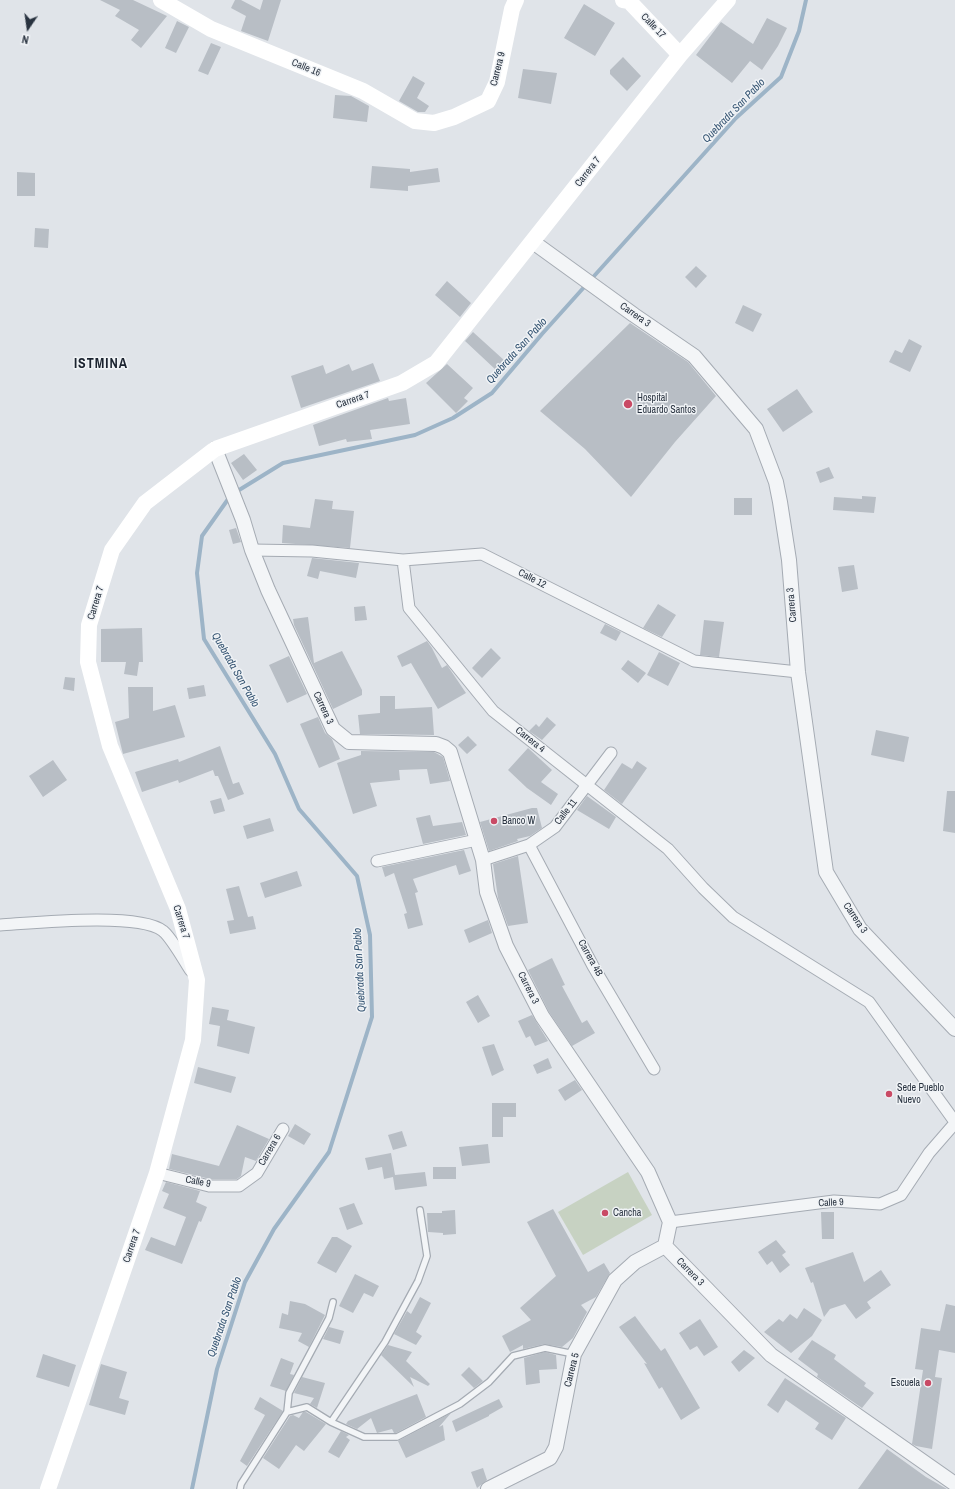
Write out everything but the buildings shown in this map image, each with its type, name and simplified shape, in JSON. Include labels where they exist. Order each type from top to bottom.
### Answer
[{"type":"main road","name":"Calle 16","points":[[161,0],[211,29],[363,91],[415,121],[434,123],[454,118]]},
{"type":"main road","name":"Carrera 9","points":[[454,118],[488,101],[497,82],[512,9],[516,0]]},
{"type":"main road","name":"Calle 17","points":[[627,0],[680,55]]},
{"type":"main road","name":"Carrera 7","points":[[48,1489],[157,1173],[193,1040],[198,980],[178,908],[110,746],[88,662],[89,625],[112,550],[145,503],[215,449],[402,383],[436,364],[680,55],[728,0]]},
{"type":"street","name":"Carrera 3","points":[[533,242],[634,315],[694,356],[756,429],[776,482],[780,502],[789,560],[798,672],[826,872],[860,929],[955,1029]]},
{"type":"street","name":"Carrera 3","points":[[215,449],[243,520],[252,550],[268,590],[333,729],[350,742],[436,744],[444,747],[450,752],[483,860],[487,892],[506,946],[542,1016],[648,1172],[670,1222]]},
{"type":"street","name":"Calle 12","points":[[252,550],[312,551],[403,560],[482,554],[694,661],[798,672]]},
{"type":"street","name":"Carrera 4","points":[[403,560],[409,608],[493,711],[586,786],[668,849],[703,888],[733,917],[870,1002],[955,1123]]},
{"type":"street","name":"Calle 11","points":[[483,860],[529,845],[555,826],[611,753]]},
{"type":"street","points":[[378,861],[477,840]]},
{"type":"street","name":"Carrera 4B","points":[[529,845],[593,966],[654,1069]]},
{"type":"street","points":[[0,925],[119,920],[142,923],[163,931],[198,980]]},
{"type":"street","name":"Calle 9","points":[[670,1222],[834,1201],[880,1204],[901,1195],[930,1153],[955,1123]]},
{"type":"street","name":"Carrera 6","points":[[239,1186],[257,1173],[283,1129]]},
{"type":"street","name":"Calle 9","points":[[157,1173],[209,1186],[239,1186]]},
{"type":"street","points":[[665,1246],[670,1222]]},
{"type":"street","name":"Carrera 3","points":[[665,1246],[771,1355],[955,1484]]},
{"type":"street","name":"Carrera 5","points":[[488,1489],[550,1458],[556,1447],[574,1354],[615,1280],[635,1262],[665,1246]]},
{"type":"lane","points":[[331,1422],[385,1342],[418,1281],[427,1256],[420,1210]]},
{"type":"lane","points":[[240,1489],[241,1484],[287,1412],[289,1393],[329,1318],[333,1302]]},
{"type":"lane","points":[[287,1412],[307,1407],[331,1422],[364,1437],[397,1438],[460,1404],[489,1382],[513,1356],[545,1348],[574,1354]]},
{"type":"green space","name":"Cancha","points":[[628,1172],[652,1215],[583,1255],[558,1212]]},
{"type":"waterway","name":"Quebrada San Pablo","points":[[192,1489],[217,1369],[245,1282],[274,1229],[329,1152],[372,1017],[370,935],[357,876],[299,809],[275,754],[204,639],[197,573],[202,536],[231,495],[283,463],[415,435],[453,418],[492,393],[542,334],[736,118],[781,77],[799,31],[806,0]]},
{"type":"place","name":"Hospital Eduardo Santos","points":[[628,404]]},
{"type":"place","name":"Banco W","points":[[494,821]]},
{"type":"place","name":"Sede Pueblo Nuevo","points":[[889,1094]]},
{"type":"place","name":"Cancha","points":[[605,1213]]},
{"type":"place","name":"Escuela","points":[[928,1383]]},
{"type":"district","name":"ISTMINA","points":[[101,364]]}]
